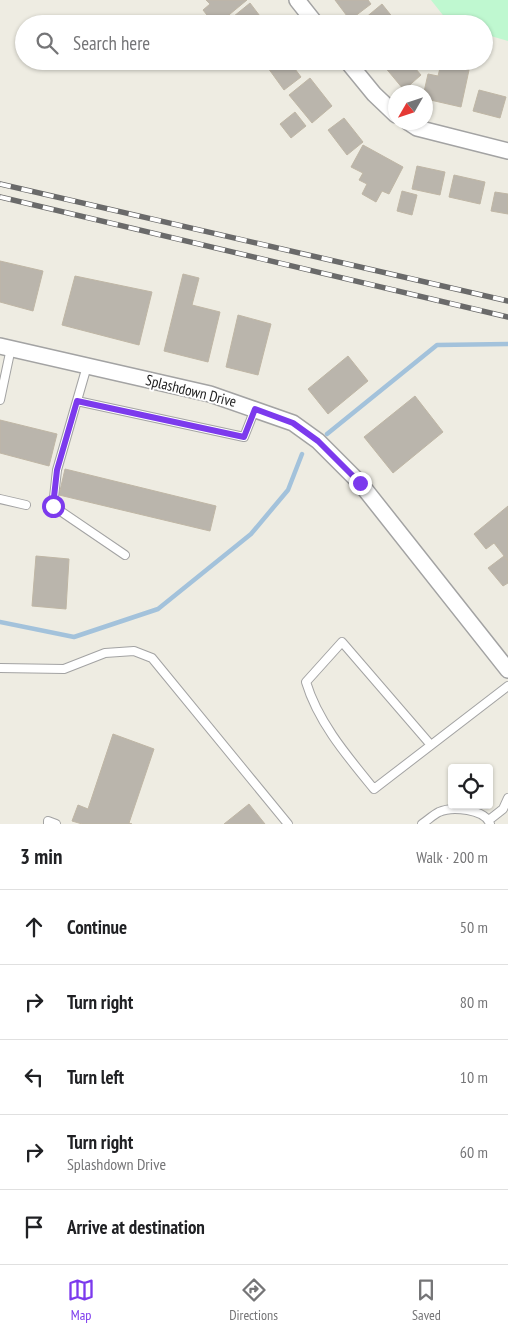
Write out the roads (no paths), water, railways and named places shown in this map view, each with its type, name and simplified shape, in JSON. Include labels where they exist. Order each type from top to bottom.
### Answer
[{"type":"street","points":[[297,0],[309,15]]},
{"type":"street","points":[[354,70],[388,107]]},
{"type":"street","points":[[425,130],[508,151]]},
{"type":"street","name":"Splashdown Drive","points":[[6,347],[210,394],[293,423],[340,461],[360,483],[508,670]]},
{"type":"lane","points":[[0,400],[6,347]]},
{"type":"lane","points":[[87,366],[57,470],[53,506],[125,555]]},
{"type":"lane","points":[[77,401],[244,437],[255,409]]},
{"type":"lane","points":[[0,499],[26,505]]},
{"type":"lane","points":[[430,744],[342,642],[306,682],[312,703],[348,757],[374,789],[430,744],[508,686]]},
{"type":"lane","points":[[0,668],[64,669],[105,653],[134,651],[152,658],[288,824]]},
{"type":"lane","points":[[422,824],[440,812],[472,810],[489,822],[503,809],[508,798]]},
{"type":"lane","points":[[48,824],[48,821],[56,824]]},
{"type":"waterway","points":[[327,434],[437,345],[508,344]]},
{"type":"waterway","points":[[0,622],[74,637],[158,609],[251,534],[288,490],[302,454]]},
{"type":"railway","points":[[0,184],[508,301]]},
{"type":"railway","points":[[0,197],[508,317]]}]
